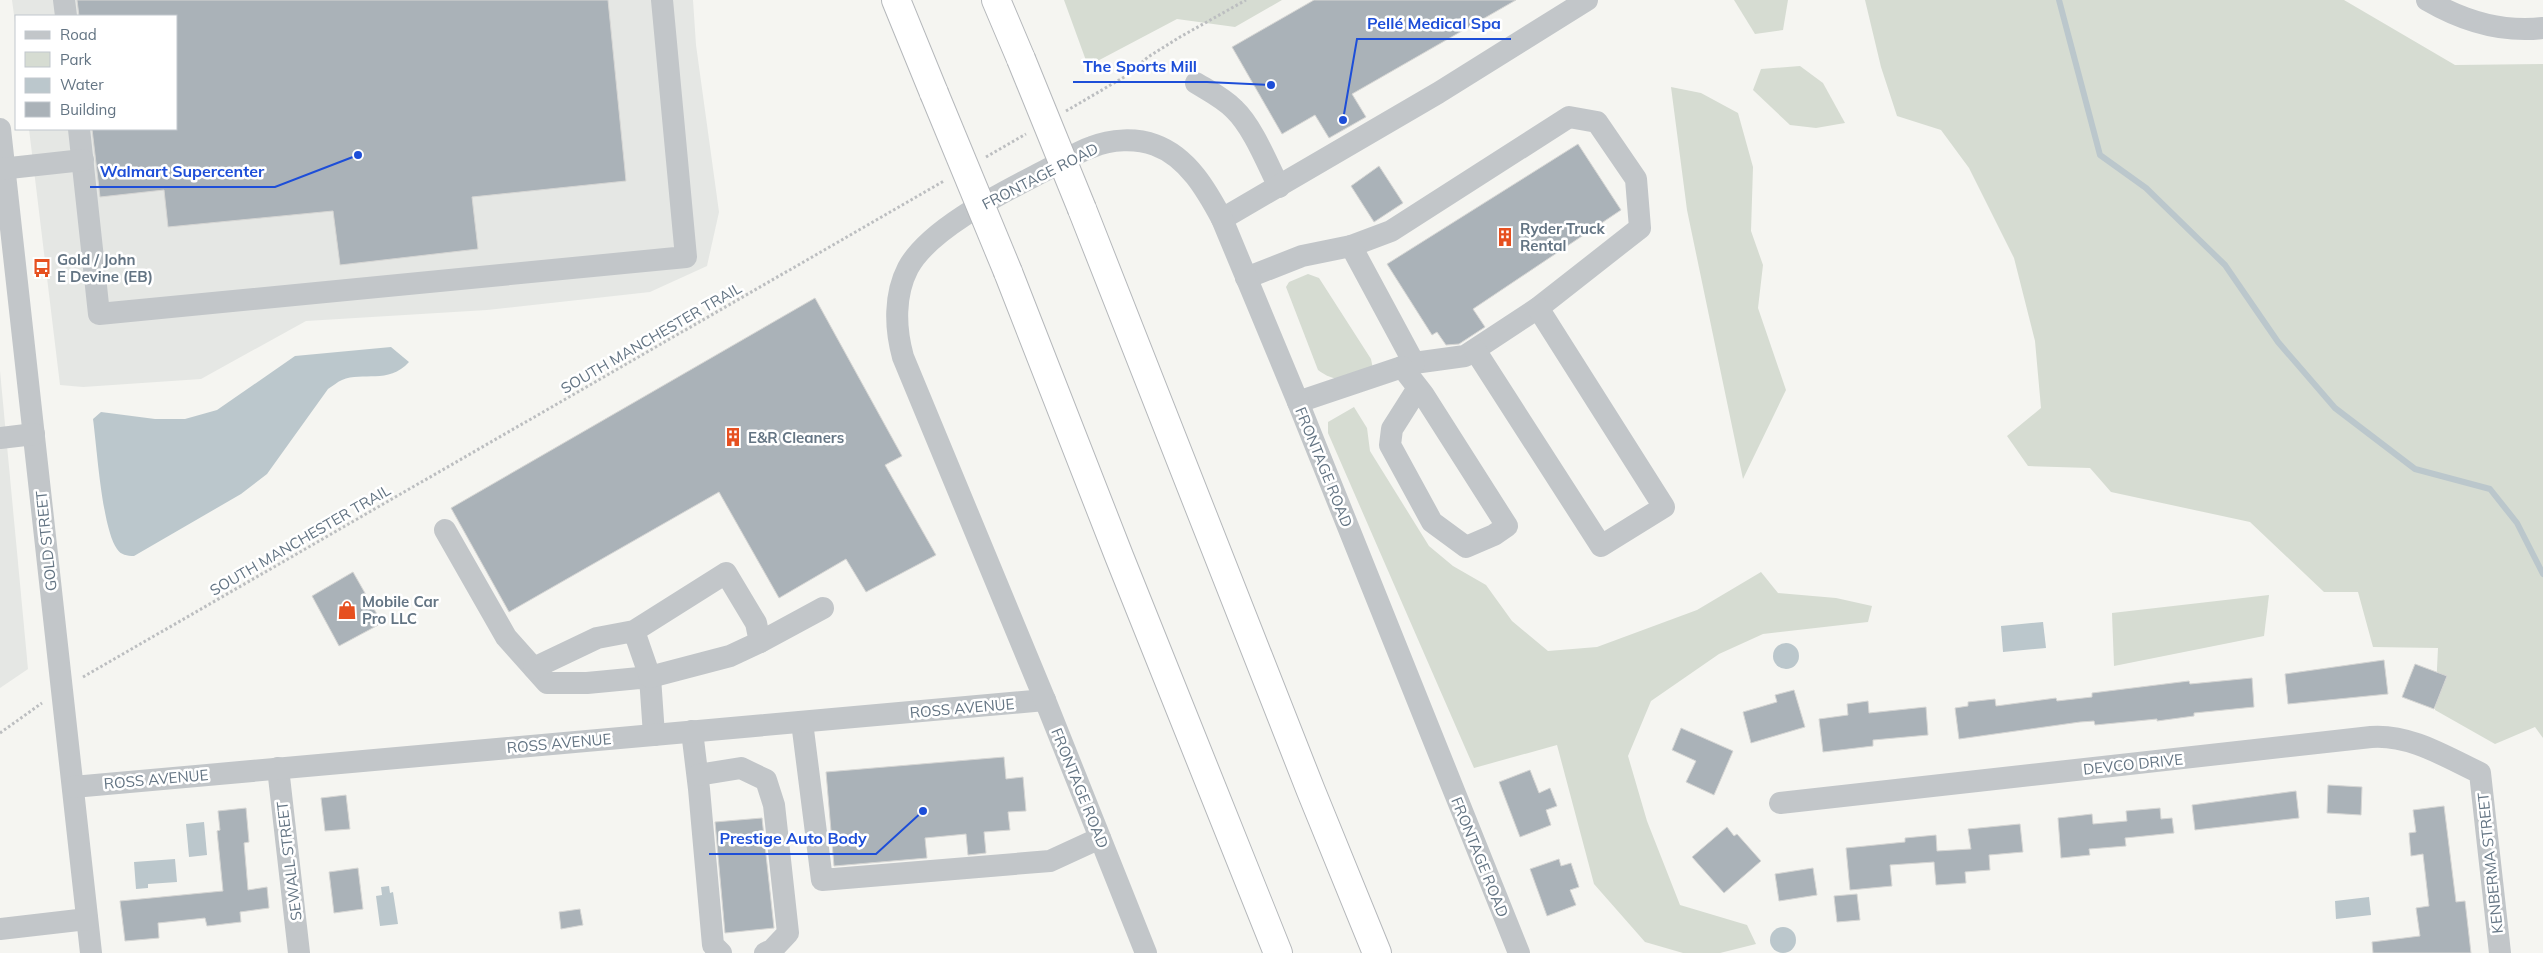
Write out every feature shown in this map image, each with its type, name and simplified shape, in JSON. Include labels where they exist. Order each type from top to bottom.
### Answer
[{"type":"highway","points":[[896,0],[1008,272],[1122,566],[1278,953]]},
{"type":"highway","points":[[996,0],[1082,209],[1377,953]]},
{"type":"street","points":[[64,0],[66,15]]},
{"type":"street","points":[[80,130],[99,314],[686,257],[662,0]]},
{"type":"street","points":[[1222,219],[1438,93],[1587,0]]},
{"type":"street","points":[[2427,0],[2452,14],[2490,27],[2543,28]]},
{"type":"street","points":[[1196,83],[1236,111],[1245,123],[1279,187]]},
{"type":"street","points":[[1246,278],[1302,256],[1351,246],[1391,231],[1569,117],[1597,122],[1636,179],[1640,228],[1538,308],[1475,350],[1465,356],[1408,365],[1298,402]]},
{"type":"street","name":"GOLD STREET","points":[[0,129],[2,169],[34,434],[91,953]]},
{"type":"street","name":"FRONTAGE ROAD","points":[[1146,953],[1045,700],[902,357],[897,338],[900,285],[918,254],[948,228],[994,197],[1092,147],[1108,142],[1143,142],[1166,150],[1184,163],[1194,174],[1209,195],[1222,219],[1298,402],[1519,953]]},
{"type":"street","points":[[2,169],[83,160]]},
{"type":"street","points":[[1351,246],[1418,388],[1507,526],[1494,535],[1466,547],[1432,522],[1390,445],[1392,429],[1418,388]]},
{"type":"street","points":[[1475,350],[1601,546],[1664,506],[1538,308]]},
{"type":"street","points":[[0,438],[34,434]]},
{"type":"street","points":[[445,530],[506,637],[547,683],[587,683],[650,677],[730,656],[824,608]]},
{"type":"street","points":[[534,668],[597,638],[634,631],[726,574],[756,623],[760,642]]},
{"type":"street","points":[[634,631],[650,677],[654,735]]},
{"type":"street","name":"ROSS AVENUE","points":[[73,787],[1045,700]]},
{"type":"street","points":[[802,722],[822,880],[1050,860],[1100,838]]},
{"type":"street","points":[[692,732],[698,775],[713,945],[721,953]]},
{"type":"street","name":"DEVCO DRIVE","points":[[1780,803],[2380,737],[2412,742],[2480,772]]},
{"type":"street","name":"SEWALL STREET","points":[[278,768],[299,953]]},
{"type":"street","points":[[698,775],[741,768],[766,780],[774,805],[788,933],[772,950],[764,953]]},
{"type":"street","name":"KENBERMA STREET","points":[[2480,772],[2500,953]]},
{"type":"street","points":[[0,929],[87,919]]},
{"type":"path","points":[[1058,116],[1126,76],[1148,57],[1180,37],[1246,0]]},
{"type":"path","points":[[981,160],[1032,130]]},
{"type":"path","name":"SOUTH MANCHESTER TRAIL","points":[[0,733],[62,689],[947,180]]},
{"type":"shaded area","points":[[12,0],[693,0],[696,45],[719,212],[707,266],[650,292],[487,310],[306,321],[201,379],[83,387],[60,385],[29,130],[178,130],[178,15],[15,15],[15,22]]},
{"type":"shaded area","points":[[0,371],[28,669],[0,688]]},
{"type":"green space","points":[[1064,0],[1282,0],[1235,27],[1177,19],[1088,66]]},
{"type":"green space","points":[[1734,0],[1788,0],[1783,30],[1755,34]]},
{"type":"green space","points":[[1865,0],[2344,0],[2455,65],[2543,64],[2543,738],[2535,727],[2495,744],[2435,710],[2438,648],[2373,647],[2358,592],[2324,592],[2250,522],[2111,492],[2090,468],[2028,466],[2007,436],[2041,408],[2035,341],[2014,258],[1969,168],[1941,130],[1897,116],[1881,67]]},
{"type":"green space","points":[[1800,66],[1823,83],[1845,123],[1816,128],[1790,125],[1753,90],[1761,69]]},
{"type":"green space","points":[[1671,87],[1701,93],[1738,113],[1753,167],[1751,231],[1763,265],[1758,308],[1786,390],[1743,479],[1687,210]]},
{"type":"green space","points":[[1308,274],[1319,278],[1371,359],[1373,369],[1339,379],[1325,375],[1318,370],[1286,287],[1289,282]]},
{"type":"green space","points":[[1354,407],[1367,428],[1370,451],[1429,546],[1453,566],[1486,585],[1512,621],[1548,651],[1597,647],[1697,610],[1761,572],[1778,593],[1836,598],[1872,606],[1868,622],[1763,634],[1719,654],[1651,701],[1628,756],[1647,821],[1680,905],[1747,925],[1756,944],[1720,953],[1683,953],[1645,942],[1594,884],[1557,745],[1474,768],[1328,433],[1328,422]]},
{"type":"green space","points":[[2269,595],[2264,636],[2114,666],[2112,613]]},
{"type":"water","points":[[391,347],[409,362],[393,373],[350,378],[340,381],[328,389],[267,474],[241,494],[134,556],[124,555],[117,549],[107,524],[98,467],[93,419],[101,412],[155,419],[185,419],[217,410],[295,356]]},
{"type":"water","points":[[2043,622],[2046,648],[2003,652],[2001,626]]},
{"type":"water","points":[[1786,643],[1795,647],[1799,656],[1795,665],[1786,669],[1777,665],[1773,656],[1777,647]]},
{"type":"water","points":[[204,822],[207,855],[189,857],[186,824]]},
{"type":"water","points":[[175,859],[177,882],[148,884],[148,888],[136,889],[134,862]]},
{"type":"water","points":[[389,886],[390,893],[393,892],[398,924],[380,926],[376,896],[382,895],[381,887]]},
{"type":"water","points":[[2369,897],[2371,915],[2336,919],[2335,901]]},
{"type":"water","points":[[1783,927],[1792,931],[1796,940],[1792,949],[1783,953],[1774,949],[1770,940],[1774,931]]},
{"type":"building","points":[[77,0],[608,0],[626,181],[472,197],[478,249],[340,265],[333,211],[168,227],[164,190],[100,197],[92,130],[178,130],[178,15],[79,15]]},
{"type":"building","points":[[1314,0],[1516,0],[1352,94],[1366,117],[1329,138],[1315,115],[1282,134],[1232,47]]},
{"type":"building","name":"Ryder Truck Rental","points":[[1578,144],[1621,210],[1473,309],[1485,327],[1459,344],[1446,345],[1437,332],[1432,335],[1387,264]]},
{"type":"building","points":[[1379,166],[1403,203],[1374,222],[1351,186]]},
{"type":"building","name":"E&R Cleaners","points":[[815,298],[902,456],[885,465],[936,555],[866,592],[846,559],[779,598],[719,492],[509,612],[451,508]]},
{"type":"building","name":"Mobile Car Pro LLC","points":[[353,572],[382,623],[339,646],[312,596]]},
{"type":"building","points":[[2384,660],[2388,694],[2288,704],[2285,674]]},
{"type":"building","points":[[2415,664],[2447,676],[2434,709],[2402,697]]},
{"type":"building","points":[[2252,678],[2254,707],[2194,713],[2194,716],[2157,721],[2157,719],[2095,725],[2094,721],[2080,722],[1959,739],[1955,708],[1968,706],[1968,702],[1995,699],[1996,706],[2056,698],[2057,701],[2092,697],[2092,693],[2189,681],[2190,684]]},
{"type":"building","points":[[1794,690],[1805,727],[1751,743],[1743,712],[1777,702],[1775,695]]},
{"type":"building","points":[[1868,701],[1869,713],[1926,707],[1928,735],[1873,740],[1873,746],[1823,752],[1819,719],[1848,715],[1847,704]]},
{"type":"building","points":[[1681,728],[1733,751],[1714,795],[1686,782],[1696,761],[1672,750]]},
{"type":"building","points":[[1004,757],[1006,779],[1023,777],[1026,811],[1008,812],[1010,830],[984,832],[986,853],[968,855],[966,834],[925,838],[927,858],[834,866],[826,772]]},
{"type":"building","points":[[1530,770],[1539,793],[1550,788],[1557,806],[1546,810],[1551,825],[1520,837],[1499,782]]},
{"type":"building","points":[[2328,785],[2362,787],[2361,815],[2327,813]]},
{"type":"building","points":[[2296,791],[2299,818],[2195,830],[2192,805]]},
{"type":"building","points":[[346,795],[350,829],[325,831],[321,798]]},
{"type":"building","points":[[2444,806],[2456,902],[2465,901],[2471,953],[2373,953],[2372,942],[2420,936],[2416,908],[2429,906],[2423,854],[2411,856],[2409,833],[2416,832],[2413,810]]},
{"type":"building","points":[[246,808],[249,842],[244,843],[248,890],[267,887],[269,908],[240,912],[241,922],[207,926],[205,918],[158,923],[159,938],[125,941],[120,901],[223,891],[217,831],[220,830],[218,811]]},
{"type":"building","points":[[2160,808],[2161,819],[2172,818],[2174,833],[2125,838],[2126,846],[2089,849],[2090,855],[2061,858],[2058,818],[2092,814],[2093,824],[2127,821],[2126,811]]},
{"type":"building","points":[[762,818],[774,928],[725,933],[715,822]]},
{"type":"building","points":[[2020,824],[2023,852],[1989,855],[1990,870],[1965,872],[1966,883],[1936,885],[1934,862],[1890,865],[1892,886],[1850,890],[1846,848],[1905,842],[1905,838],[1936,835],[1937,851],[1971,849],[1968,829]]},
{"type":"building","points":[[1727,827],[1734,836],[1737,834],[1761,861],[1724,893],[1692,857]]},
{"type":"building","points":[[1559,859],[1561,866],[1571,863],[1579,887],[1570,890],[1576,905],[1547,916],[1530,869]]},
{"type":"building","points":[[358,868],[363,909],[334,913],[329,872]]},
{"type":"building","points":[[1813,868],[1817,895],[1779,901],[1775,874]]},
{"type":"building","points":[[1857,894],[1860,920],[1837,922],[1834,896]]},
{"type":"building","points":[[580,909],[583,925],[561,929],[559,912]]},
{"type":"waterway","points":[[2059,0],[2100,155],[2146,188],[2225,265],[2278,342],[2335,408],[2415,469],[2490,489],[2517,523],[2543,574]]},
{"type":"place","name":"The Sports Mill","points":[[1271,85]]},
{"type":"place","name":"Pellé Medical Spa","points":[[1343,120]]},
{"type":"place","name":"Walmart Supercenter","points":[[358,155]]},
{"type":"place","name":"Ryder Truck Rental","points":[[1505,237]]},
{"type":"place","name":"Gold / John E Devine (EB)","points":[[42,268]]},
{"type":"place","name":"E&R Cleaners","points":[[733,437]]},
{"type":"place","name":"Mobile Car Pro LLC","points":[[347,610]]},
{"type":"place","name":"Prestige Auto Body","points":[[923,811]]}]
